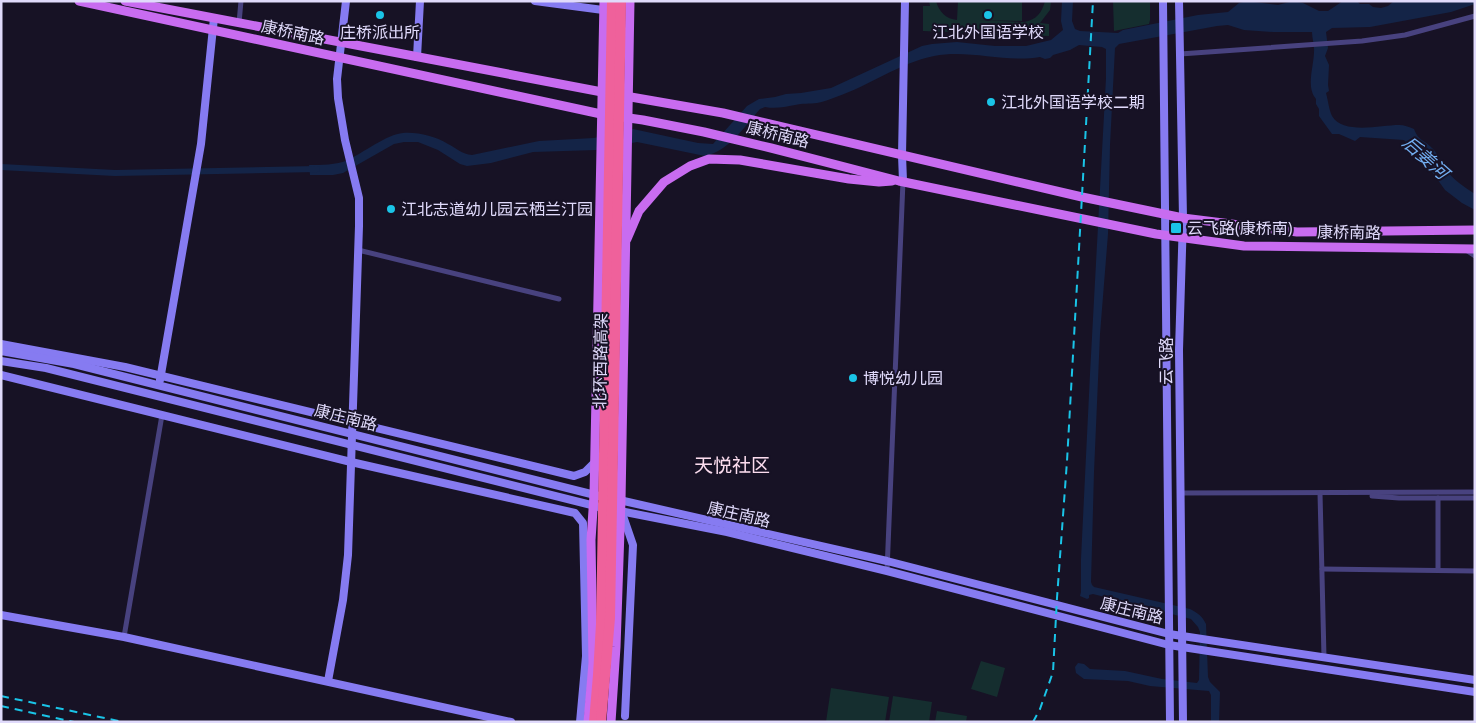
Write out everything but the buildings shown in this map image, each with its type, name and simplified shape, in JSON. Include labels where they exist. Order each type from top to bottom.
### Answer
[{"type":"highway","name":"北环西路高架","points":[[594,722],[600,624],[612,1]]},
{"type":"highway","name":"北环西路高架","points":[[601,722],[610,618],[621,1]]},
{"type":"main road","name":"康桥南路","points":[[79,1],[601,114],[628,122],[704,132],[901,181],[1165,235],[1244,246],[1475,249]]},
{"type":"main road","name":"康桥南路","points":[[125,1],[602,92],[723,113],[1094,200],[1183,218],[1297,232],[1475,230]]},
{"type":"main road","points":[[328,681],[343,600],[348,556],[360,226],[359,198],[345,140],[338,98],[337,79],[340,42],[346,1]]},
{"type":"main road","points":[[417,57],[420,1]]},
{"type":"main road","points":[[535,1],[603,6],[592,540],[594,663],[588,722]]},
{"type":"main road","points":[[611,722],[621,511],[630,1]]},
{"type":"main road","points":[[625,243],[638,211],[664,182],[690,166],[709,159],[740,160],[849,179],[879,182],[901,181],[906,1]]},
{"type":"main road","name":"云飞路","points":[[1179,1],[1183,218],[1179,350],[1183,722]]},
{"type":"main road","name":"云飞路","points":[[1163,4],[1170,722]]},
{"type":"main road","points":[[159,385],[201,144],[214,18]]},
{"type":"main road","points":[[1,344],[126,367],[574,476],[585,472],[594,463]]},
{"type":"main road","name":"康庄南路","points":[[1,351],[74,364],[621,501],[887,561],[1169,634],[1475,680]]},
{"type":"main road","name":"康庄南路","points":[[1,361],[46,368],[593,505],[727,532],[887,570],[1169,645],[1475,692]]},
{"type":"main road","points":[[1,375],[351,462],[575,513],[593,505]]},
{"type":"main road","points":[[621,511],[633,545],[625,716]]},
{"type":"main road","points":[[575,513],[583,523],[586,656],[580,722]]},
{"type":"main road","points":[[1,616],[124,637],[511,722]]},
{"type":"street","points":[[238,23],[241,1]]},
{"type":"street","points":[[1180,50],[1298,46],[1405,35],[1475,16]]},
{"type":"street","points":[[887,570],[901,181]]},
{"type":"street","points":[[1463,249],[1475,256]]},
{"type":"street","points":[[358,250],[559,299]]},
{"type":"street","points":[[124,637],[162,415]]},
{"type":"street","points":[[1181,493],[1475,492]]},
{"type":"street","points":[[1320,493],[1324,657]]},
{"type":"street","points":[[1337,493],[1399,498],[1475,498]]},
{"type":"street","points":[[1438,498],[1438,570]]},
{"type":"street","points":[[1322,569],[1475,571]]},
{"type":"green space","points":[[929,1],[936,1],[944,14],[949,18],[957,20],[958,1],[1022,1],[1022,21],[978,20],[1024,22],[1032,20],[1038,15],[1045,1],[1051,1],[1050,10],[1040,23],[1049,24],[1049,36],[923,31],[923,6],[930,6]]},
{"type":"green space","points":[[1113,1],[1150,1],[1149,24],[1114,31]]},
{"type":"green space","points":[[981,661],[1005,668],[997,697],[971,689]]},
{"type":"green space","points":[[831,688],[889,697],[885,722],[826,722]]},
{"type":"green space","points":[[893,696],[932,702],[929,722],[889,722]]},
{"type":"green space","points":[[937,711],[967,716],[966,722],[935,722]]},
{"type":"water","name":"后姜河","points":[[1062,1],[1073,1],[1072,21],[1075,29],[1080,31],[1118,33],[1123,30],[1198,15],[1228,12],[1239,3],[1247,1],[1278,5],[1293,1],[1303,3],[1319,11],[1328,11],[1343,1],[1357,1],[1360,4],[1369,4],[1373,7],[1381,8],[1388,6],[1394,1],[1475,1],[1475,4],[1451,12],[1370,27],[1332,28],[1326,32],[1328,48],[1325,56],[1329,65],[1329,91],[1326,93],[1331,114],[1337,122],[1363,128],[1399,125],[1414,129],[1420,138],[1438,155],[1451,176],[1475,194],[1475,210],[1445,190],[1430,169],[1407,148],[1408,144],[1404,140],[1360,137],[1355,141],[1339,134],[1332,134],[1319,116],[1319,109],[1311,88],[1314,54],[1312,32],[1244,30],[1228,25],[1119,44],[1115,48],[1108,234],[1100,334],[1091,582],[1094,587],[1190,609],[1198,613],[1206,624],[1208,677],[1210,682],[1220,692],[1219,722],[1211,722],[1211,695],[1209,691],[1150,686],[1128,681],[1084,679],[1076,673],[1075,667],[1078,663],[1084,664],[1090,669],[1125,671],[1162,679],[1197,683],[1199,680],[1200,632],[1191,619],[1093,594],[1089,595],[1087,599],[1080,596],[1106,49],[1079,45],[1045,59],[1040,57],[1014,58],[947,54],[921,59],[824,101],[760,109],[722,149],[705,156],[637,142],[596,150],[533,152],[491,163],[467,166],[460,164],[438,150],[418,142],[404,142],[394,144],[343,173],[310,175],[309,165],[343,162],[383,140],[403,133],[415,133],[432,137],[472,155],[539,141],[594,138],[633,129],[698,143],[713,144],[747,106],[759,99],[831,88],[922,46],[957,42],[995,46],[1026,46],[1051,40],[1063,30],[1061,21]]},
{"type":"waterway","points":[[1,167],[115,173],[317,169]]},
{"type":"railway","points":[[1033,722],[1040,709],[1053,672],[1093,1]]},
{"type":"railway","points":[[1,696],[123,722]]},
{"type":"railway","points":[[1,706],[74,722]]},
{"type":"place","name":"庄桥派出所","points":[[380,15]]},
{"type":"place","name":"江北外国语学校","points":[[988,15]]},
{"type":"place","name":"江北外国语学校二期","points":[[991,102]]},
{"type":"place","name":"江北志道幼儿园云栖兰汀园","points":[[391,209]]},
{"type":"place","name":"云飞路(康桥南)","points":[[1176,228]]},
{"type":"place","name":"博悦幼儿园","points":[[853,378]]},
{"type":"district","name":"天悦社区","points":[[732,465]]}]
